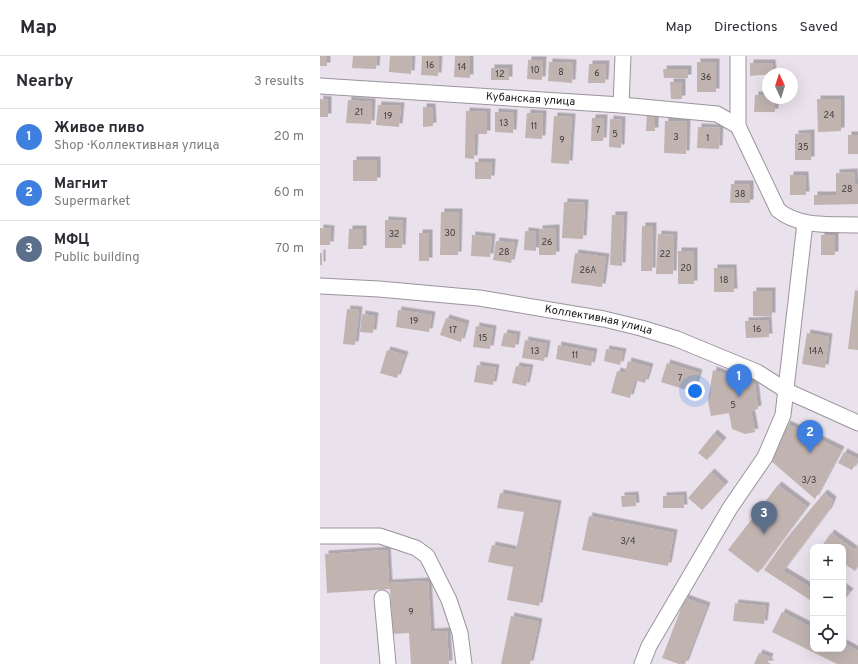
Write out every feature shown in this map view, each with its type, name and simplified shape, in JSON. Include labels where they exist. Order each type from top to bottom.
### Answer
[{"type":"street","points":[[620,105],[623,56]]},
{"type":"street","points":[[738,56],[738,126],[778,210],[788,218],[805,223],[858,225]]},
{"type":"street","name":"Кубанская улица","points":[[320,86],[620,105],[717,114],[738,126]]},
{"type":"street","points":[[642,664],[649,646],[718,528],[765,457],[783,415],[787,391],[805,223]]},
{"type":"street","name":"Коллективная улица","points":[[320,286],[379,289],[479,298],[604,319],[677,339],[757,372],[787,391],[858,423]]},
{"type":"street","points":[[320,536],[380,536],[416,548],[427,556],[449,600],[460,633],[464,664]]},
{"type":"street","points":[[382,598],[388,664]]},
{"type":"building","points":[[320,56],[327,56],[327,66],[320,66]]},
{"type":"building","points":[[353,56],[377,56],[376,69],[352,68]]},
{"type":"building","points":[[390,56],[412,56],[411,74],[389,72]]},
{"type":"building","points":[[422,56],[439,56],[438,76],[421,75]]},
{"type":"building","points":[[455,56],[470,56],[470,78],[454,77]]},
{"type":"building","points":[[528,60],[543,60],[542,80],[527,79]]},
{"type":"building","points":[[549,62],[573,63],[572,83],[548,81]]},
{"type":"building","points":[[697,62],[716,62],[716,92],[697,92]]},
{"type":"building","points":[[750,63],[772,63],[772,68],[762,68],[762,75],[750,76]]},
{"type":"building","points":[[589,64],[606,64],[605,83],[588,83]]},
{"type":"building","points":[[491,68],[509,68],[509,80],[491,80]]},
{"type":"building","points":[[663,69],[688,69],[688,78],[664,78]]},
{"type":"building","points":[[670,82],[682,82],[682,99],[671,99]]},
{"type":"building","points":[[755,95],[762,95],[762,104],[775,104],[775,112],[754,112]]},
{"type":"building","points":[[320,99],[328,100],[328,117],[320,117]]},
{"type":"building","points":[[817,99],[841,99],[841,131],[818,132]]},
{"type":"building","points":[[348,100],[372,102],[371,124],[346,123]]},
{"type":"building","points":[[378,105],[401,106],[399,127],[376,125]]},
{"type":"building","points":[[423,107],[432,107],[433,126],[423,127]]},
{"type":"building","points":[[466,111],[487,112],[487,134],[475,134],[474,159],[465,158]]},
{"type":"building","points":[[495,112],[514,113],[513,133],[495,132]]},
{"type":"building","points":[[647,112],[655,113],[655,131],[646,131]]},
{"type":"building","points":[[527,113],[543,114],[542,139],[525,138]]},
{"type":"building","points":[[554,116],[572,117],[569,164],[551,163]]},
{"type":"building","points":[[592,118],[604,118],[603,141],[591,141]]},
{"type":"building","points":[[610,119],[622,120],[621,148],[609,147]]},
{"type":"building","points":[[665,121],[687,122],[686,154],[664,153]]},
{"type":"building","points":[[698,127],[720,128],[719,149],[697,148]]},
{"type":"building","points":[[811,133],[811,160],[795,160],[795,134]]},
{"type":"building","points":[[848,135],[858,135],[858,154],[848,154]]},
{"type":"building","points":[[353,160],[377,160],[377,181],[353,181]]},
{"type":"building","points":[[475,162],[492,162],[491,179],[475,179]]},
{"type":"building","points":[[854,172],[855,184],[858,184],[858,204],[814,205],[814,195],[836,195],[836,173]]},
{"type":"building","points":[[790,175],[805,175],[806,195],[790,195]]},
{"type":"building","points":[[731,184],[750,184],[750,203],[730,203]]},
{"type":"building","points":[[564,202],[585,203],[583,239],[562,238]]},
{"type":"building","points":[[441,212],[459,212],[458,255],[440,255]]},
{"type":"building","points":[[612,215],[624,215],[622,266],[610,265]]},
{"type":"building","points":[[385,220],[403,221],[402,248],[385,248]]},
{"type":"building","points":[[642,226],[653,226],[652,271],[641,271]]},
{"type":"building","points":[[320,228],[331,229],[330,245],[320,245]]},
{"type":"building","points":[[556,228],[556,255],[539,255],[539,229]]},
{"type":"building","points":[[349,229],[363,229],[363,249],[348,249]]},
{"type":"building","points":[[525,231],[536,232],[536,251],[524,250]]},
{"type":"building","points":[[419,233],[429,233],[429,261],[419,261]]},
{"type":"building","points":[[658,234],[674,235],[673,274],[656,274]]},
{"type":"building","points":[[472,235],[492,237],[490,257],[471,256]]},
{"type":"building","points":[[821,235],[835,235],[835,255],[821,255]]},
{"type":"building","points":[[496,241],[515,243],[511,263],[493,260]]},
{"type":"building","points":[[678,251],[694,251],[694,284],[678,284]]},
{"type":"building","points":[[320,253],[322,253],[322,265],[320,265]]},
{"type":"building","points":[[575,253],[606,257],[602,287],[571,283]]},
{"type":"building","points":[[714,268],[733,268],[734,292],[714,292]]},
{"type":"building","points":[[855,290],[858,291],[858,350],[848,349]]},
{"type":"building","points":[[753,291],[772,291],[772,316],[753,316]]},
{"type":"building","points":[[347,309],[359,310],[355,345],[343,344]]},
{"type":"building","points":[[398,310],[432,315],[429,332],[396,327]]},
{"type":"building","points":[[362,314],[375,316],[373,333],[360,332]]},
{"type":"building","points":[[446,318],[466,324],[461,342],[440,335]]},
{"type":"building","points":[[768,320],[769,337],[746,338],[745,321]]},
{"type":"building","points":[[476,326],[493,329],[490,349],[473,347]]},
{"type":"building","points":[[504,333],[517,335],[515,348],[501,346]]},
{"type":"building","points":[[807,333],[829,337],[825,368],[802,364]]},
{"type":"building","points":[[525,340],[547,344],[544,361],[522,358]]},
{"type":"building","points":[[558,345],[594,352],[591,366],[556,359]]},
{"type":"building","points":[[606,349],[623,352],[620,365],[604,361]]},
{"type":"building","points":[[387,350],[405,355],[397,378],[380,373]]},
{"type":"building","points":[[628,361],[650,367],[645,383],[635,380],[630,398],[611,393],[617,371],[625,373]]},
{"type":"building","points":[[667,363],[699,373],[693,392],[661,382]]},
{"type":"building","points":[[477,365],[496,368],[493,385],[474,382]]},
{"type":"building","points":[[516,366],[530,368],[526,386],[512,383]]},
{"type":"building","points":[[713,370],[755,384],[758,409],[751,411],[755,432],[745,434],[732,429],[729,413],[711,416],[708,401]]},
{"type":"building","points":[[787,424],[841,450],[815,499],[770,460]]},
{"type":"building","points":[[714,433],[723,441],[707,460],[698,453]]},
{"type":"building","points":[[844,452],[858,459],[852,470],[838,463]]},
{"type":"building","points":[[711,472],[725,485],[702,510],[688,498]]},
{"type":"building","points":[[778,485],[807,507],[758,573],[728,550]]},
{"type":"building","points":[[500,493],[558,504],[539,606],[507,600],[513,567],[488,562],[492,545],[516,550],[524,512],[497,508]]},
{"type":"building","points":[[824,493],[833,500],[829,510],[783,571],[810,587],[810,600],[764,570],[786,539]]},
{"type":"building","points":[[635,495],[636,506],[622,507],[621,496]]},
{"type":"building","points":[[683,495],[684,508],[663,508],[663,496]]},
{"type":"building","points":[[589,516],[674,533],[668,566],[582,550]]},
{"type":"building","points":[[831,533],[855,550],[858,545],[858,567],[855,571],[846,565],[846,544],[823,544]]},
{"type":"building","points":[[387,550],[389,583],[428,581],[431,632],[447,631],[449,664],[411,664],[409,633],[393,634],[390,589],[327,593],[325,554]]},
{"type":"building","points":[[846,589],[850,592],[846,597]]},
{"type":"building","points":[[685,598],[707,606],[685,664],[679,664],[662,658]]},
{"type":"building","points":[[735,603],[766,606],[764,624],[733,621]]},
{"type":"building","points":[[782,612],[810,626],[810,651],[772,632]]},
{"type":"building","points":[[511,616],[539,622],[530,664],[501,664]]},
{"type":"building","points":[[846,645],[858,651],[858,664],[837,664],[813,652],[846,652]]},
{"type":"building","points":[[759,653],[770,657],[768,662],[771,664],[754,664]]},
{"type":"place","name":"Живое пиво","points":[[739,397]]},
{"type":"place","name":"Магнит","points":[[810,453]]},
{"type":"place","name":"МФЦ","points":[[764,534]]}]
